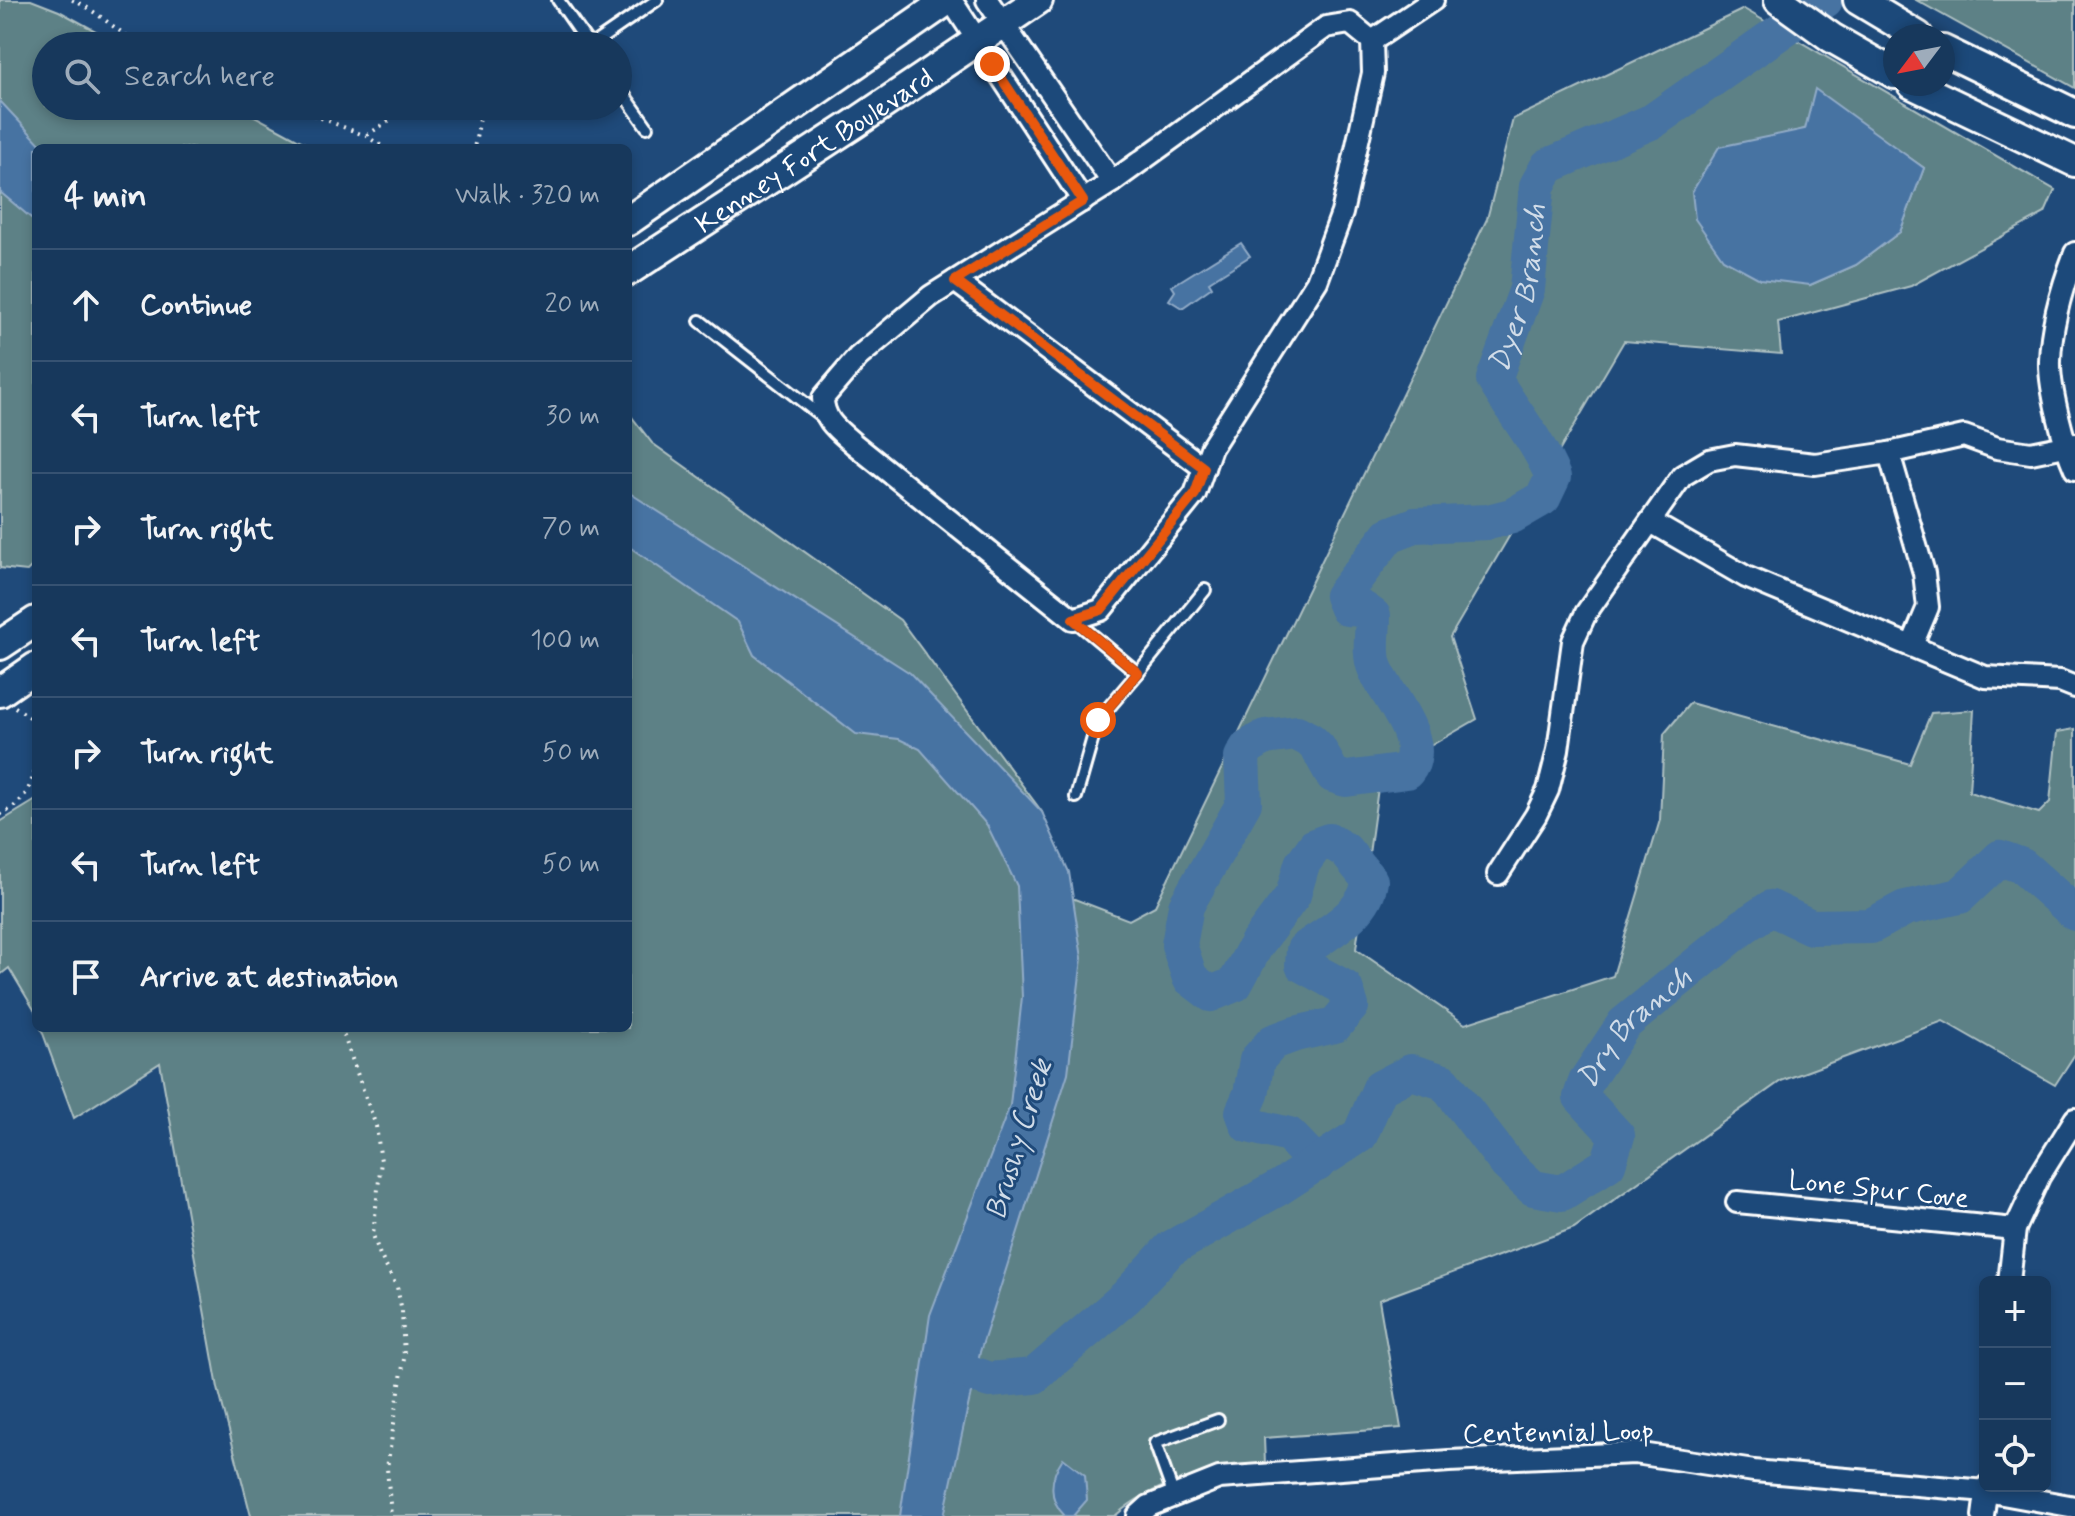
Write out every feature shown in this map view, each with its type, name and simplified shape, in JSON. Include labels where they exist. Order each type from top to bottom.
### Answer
[{"type":"main road","name":"Kenney Fort Boulevard","points":[[632,218],[950,0]]},
{"type":"main road","name":"Kenney Fort Boulevard","points":[[632,268],[1038,0]]},
{"type":"main road","points":[[1779,0],[1832,38],[1883,67]]},
{"type":"main road","points":[[1858,0],[1898,24]]},
{"type":"main road","points":[[1955,56],[2075,114]]},
{"type":"main road","points":[[1938,96],[2075,162]]},
{"type":"main road","points":[[0,645],[32,624]]},
{"type":"main road","points":[[0,692],[32,670]]},
{"type":"street","points":[[950,0],[1083,201]]},
{"type":"street","points":[[987,0],[1112,182]]},
{"type":"street","points":[[1372,41],[1433,0]]},
{"type":"street","points":[[1350,23],[1372,41],[1373,73],[1342,213],[1317,281],[1211,448],[1195,494],[1101,610],[1073,619],[829,422],[823,409],[823,398],[858,357],[931,296],[1112,182],[1326,27],[1350,23]]},
{"type":"street","points":[[2075,253],[2061,290],[2050,362],[2075,469]]},
{"type":"street","points":[[955,281],[1204,468]]},
{"type":"street","points":[[1498,874],[1536,815],[1548,790],[1558,750],[1573,641],[1586,613],[1682,476],[1709,460],[1735,455],[1815,464],[1889,453],[1964,436],[1997,448],[2031,453],[2070,446]]},
{"type":"street","points":[[1889,453],[1925,584],[1928,607],[1912,645]]},
{"type":"street","points":[[1651,522],[1746,577],[1985,677],[2060,681],[2075,687]]},
{"type":"street","points":[[2010,1276],[2015,1229],[2039,1177],[2075,1119]]},
{"type":"street","name":"Lone Spur Cove","points":[[1737,1202],[2015,1229]]},
{"type":"street","name":"Centennial Loop","points":[[1138,1516],[1149,1506],[1219,1478],[1449,1461],[1635,1453],[1754,1471],[1979,1488]]},
{"type":"street","points":[[1983,1516],[1987,1492]]},
{"type":"street","name":"Centennial Loop","points":[[2002,1492],[2075,1507]]},
{"type":"lane","points":[[558,0],[580,32]]},
{"type":"lane","points":[[610,32],[657,0]]},
{"type":"lane","points":[[632,106],[647,127]]},
{"type":"lane","points":[[700,321],[829,422]]},
{"type":"lane","points":[[1076,797],[1098,720],[1205,590]]},
{"type":"lane","points":[[1073,619],[1138,673]]},
{"type":"lane","points":[[1174,1496],[1155,1443],[1218,1420]]},
{"type":"path","points":[[72,0],[91,9],[121,32]]},
{"type":"path","points":[[326,120],[379,144]]},
{"type":"path","points":[[366,136],[391,120]]},
{"type":"path","points":[[475,144],[480,120]]},
{"type":"path","points":[[0,815],[22,800],[32,782]]},
{"type":"path","points":[[342,1032],[376,1126],[381,1171],[373,1235],[397,1287],[402,1311],[404,1359],[386,1482],[391,1516]]},
{"type":"green space","points":[[0,0],[31,0],[97,32],[32,32],[32,120],[262,120],[307,144],[32,144],[32,566],[27,571],[0,568]]},
{"type":"green space","points":[[1916,0],[2075,0],[2075,88]]},
{"type":"green space","points":[[1744,9],[1883,90],[1883,96],[1893,96],[2055,190],[2045,213],[1911,286],[1778,322],[1781,354],[1624,341],[1450,637],[1477,719],[1418,753],[1378,788],[1356,949],[1465,1024],[1613,976],[1660,820],[1664,734],[1690,703],[1910,764],[1931,713],[1974,710],[1969,792],[2039,813],[2050,802],[2057,732],[2075,729],[2075,1054],[2055,1085],[1943,1021],[1781,1081],[1574,1228],[1379,1300],[1401,1428],[1264,1438],[1265,1464],[1205,1474],[1167,1485],[1131,1503],[1115,1516],[251,1516],[218,1388],[160,1063],[74,1118],[42,1032],[632,1032],[632,417],[652,443],[900,620],[1042,812],[1064,895],[1129,920],[1155,906],[1487,219],[1513,119]],"holes":[[[1805,129],[1868,129],[1924,168],[1900,232],[1856,265],[1810,285],[1783,134]]]},
{"type":"green space","points":[[32,802],[32,1006],[9,968],[0,975],[0,822]]},
{"type":"water","points":[[1815,89],[1924,168],[1900,232],[1856,265],[1810,285],[1760,279],[1723,259],[1695,219],[1692,192],[1719,147],[1805,129]]},
{"type":"water","points":[[0,101],[40,144],[32,144],[32,219],[0,192]]},
{"type":"water","points":[[1241,243],[1250,256],[1209,282],[1212,287],[1182,308],[1169,300],[1175,291],[1172,286]]},
{"type":"water","name":"Brushy Creek","points":[[632,495],[910,673],[1042,812],[1069,872],[1082,958],[1068,1073],[980,1352],[944,1516],[900,1516],[930,1315],[1010,1105],[1022,997],[1017,886],[987,825],[920,749],[899,739],[856,734],[754,655],[738,622],[632,549]]},
{"type":"water","points":[[1063,1458],[1085,1475],[1087,1500],[1073,1516],[1065,1516],[1053,1495],[1053,1480]]},
{"type":"waterway","name":"Dyer Branch","points":[[1317,1164],[1289,1135],[1248,1125],[1243,1112],[1251,1094],[1257,1060],[1273,1042],[1335,1025],[1351,1006],[1345,988],[1303,965],[1304,950],[1354,912],[1370,881],[1345,850],[1329,841],[1315,846],[1302,864],[1293,895],[1256,945],[1235,984],[1211,994],[1190,978],[1179,945],[1186,906],[1244,803],[1242,757],[1248,747],[1265,737],[1297,733],[1318,748],[1333,775],[1346,779],[1407,771],[1414,747],[1404,719],[1373,662],[1373,616],[1363,609],[1347,608],[1342,596],[1389,535],[1415,525],[1488,522],[1512,516],[1543,498],[1553,477],[1533,439],[1494,379],[1527,289],[1537,186],[1548,166],[1653,121],[1825,0]]},
{"type":"waterway","name":"Dry Branch","points":[[946,1364],[989,1380],[1034,1376],[1126,1297],[1170,1249],[1280,1187],[1360,1135],[1380,1088],[1411,1072],[1444,1082],[1507,1164],[1533,1188],[1562,1193],[1608,1164],[1617,1136],[1581,1097],[1586,1081],[1624,1024],[1744,926],[1771,908],[1811,927],[1871,926],[1905,908],[1960,896],[2000,858],[2022,866],[2075,913]]},
{"type":"route","points":[[992,64],[1083,201],[955,281],[1204,468],[1195,494],[1101,610],[1073,619],[1138,673],[1098,720]]}]
